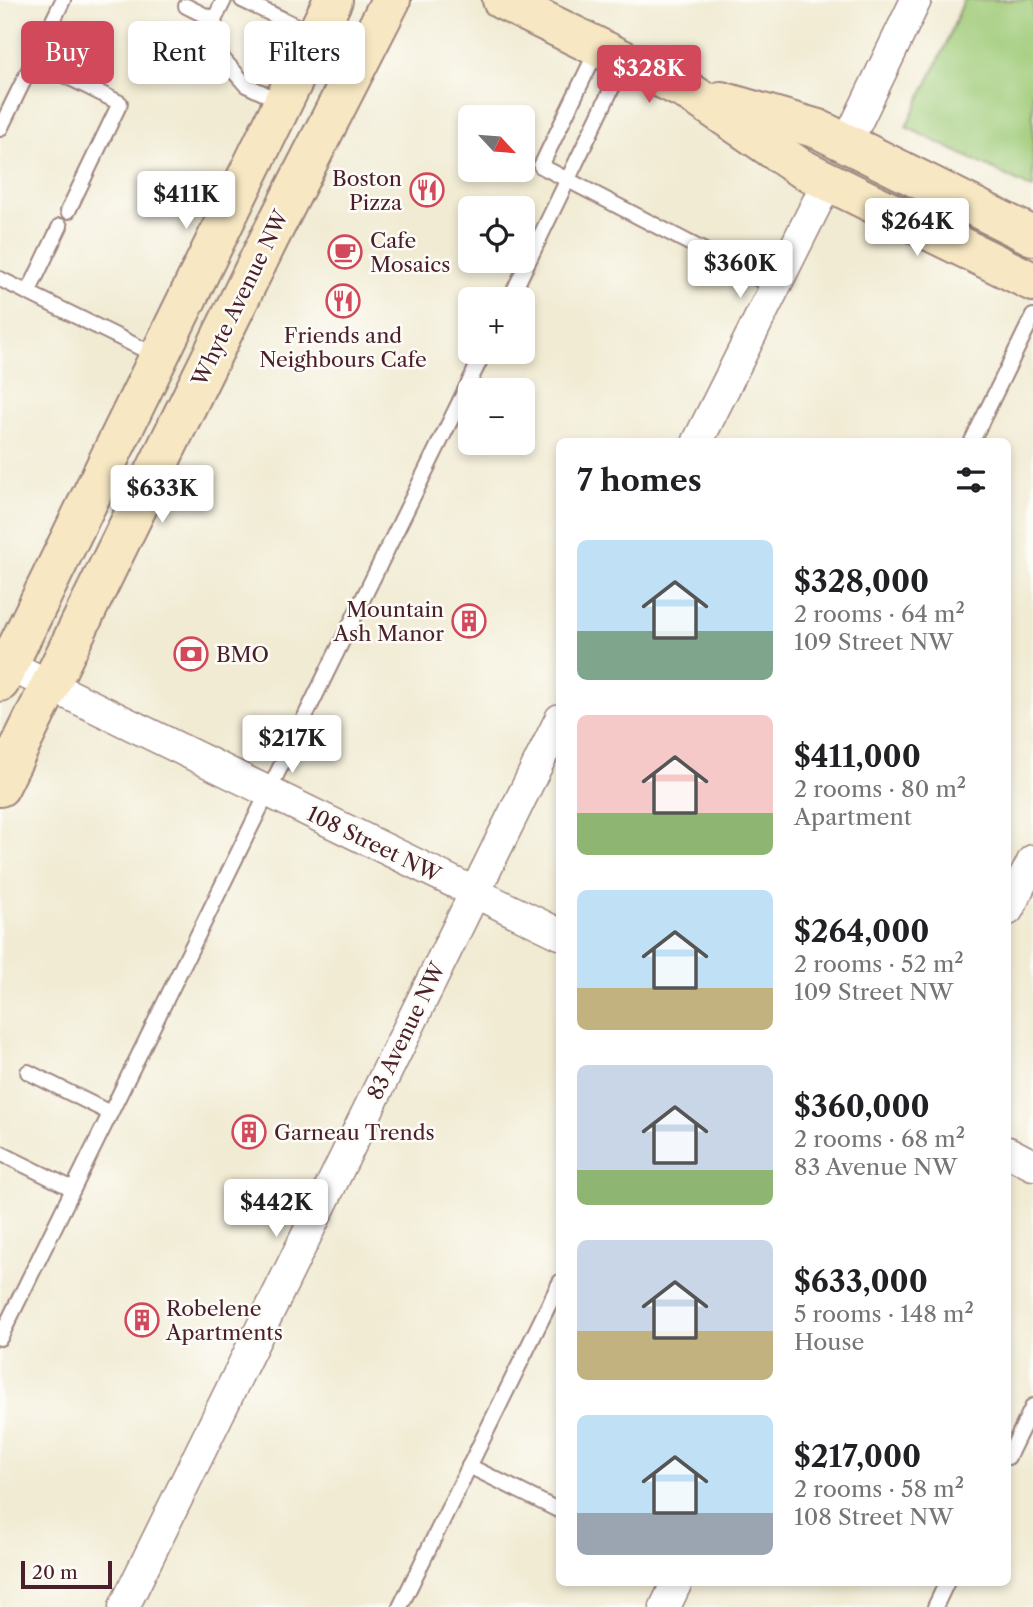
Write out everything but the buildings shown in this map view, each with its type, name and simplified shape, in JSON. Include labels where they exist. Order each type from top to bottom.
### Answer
[{"type":"main road","points":[[323,21],[333,0]]},
{"type":"main road","name":"Whyte Avenue NW","points":[[0,787],[264,249],[391,0]]},
{"type":"main road","points":[[502,0],[691,93],[799,167],[1033,282]]},
{"type":"main road","points":[[3,670],[291,84]]},
{"type":"main road","points":[[691,93],[818,129],[1033,236]]},
{"type":"street","points":[[847,143],[916,0]]},
{"type":"street","points":[[699,438],[828,181]]},
{"type":"street","name":"108 Street NW","points":[[3,670],[49,686],[556,932]]},
{"type":"street","name":"83 Avenue NW","points":[[124,1607],[556,727]]},
{"type":"street","points":[[1011,904],[1033,860]]},
{"type":"street","points":[[1011,1154],[1033,1165]]},
{"type":"street","points":[[665,1607],[675,1586]]},
{"type":"lane","points":[[53,21],[63,0]]},
{"type":"lane","points":[[224,0],[215,20],[222,58],[246,85],[282,102]]},
{"type":"lane","points":[[242,0],[286,21]]},
{"type":"lane","points":[[186,6],[215,20]]},
{"type":"lane","points":[[612,53],[541,166],[774,287]]},
{"type":"lane","points":[[516,287],[568,179],[612,53]]},
{"type":"lane","points":[[0,129],[22,84]]},
{"type":"lane","points":[[68,211],[120,103],[82,84]]},
{"type":"lane","points":[[28,293],[60,226]]},
{"type":"lane","points":[[0,279],[158,356]]},
{"type":"lane","points":[[973,438],[1033,316]]},
{"type":"lane","points":[[0,1338],[478,364]]},
{"type":"lane","points":[[28,1072],[110,1113]]},
{"type":"lane","points":[[0,1153],[73,1189]]},
{"type":"lane","points":[[400,1607],[556,1290]]},
{"type":"lane","points":[[1011,1451],[1033,1406]]},
{"type":"lane","points":[[469,1466],[556,1509]]},
{"type":"lane","points":[[935,1607],[945,1586]]},
{"type":"green space","points":[[964,0],[1033,0],[1033,189],[906,127],[944,49]]},
{"type":"place","name":"Boston Pizza","points":[[427,190]]},
{"type":"place","name":"Cafe Mosaics","points":[[345,252]]},
{"type":"place","name":"Friends and Neighbours Cafe","points":[[343,301]]},
{"type":"place","name":"Mountain Ash Manor","points":[[469,621]]},
{"type":"place","name":"BMO","points":[[191,654]]},
{"type":"place","name":"Garneau Trends","points":[[249,1132]]},
{"type":"place","name":"Robelene Apartments","points":[[142,1320]]}]
